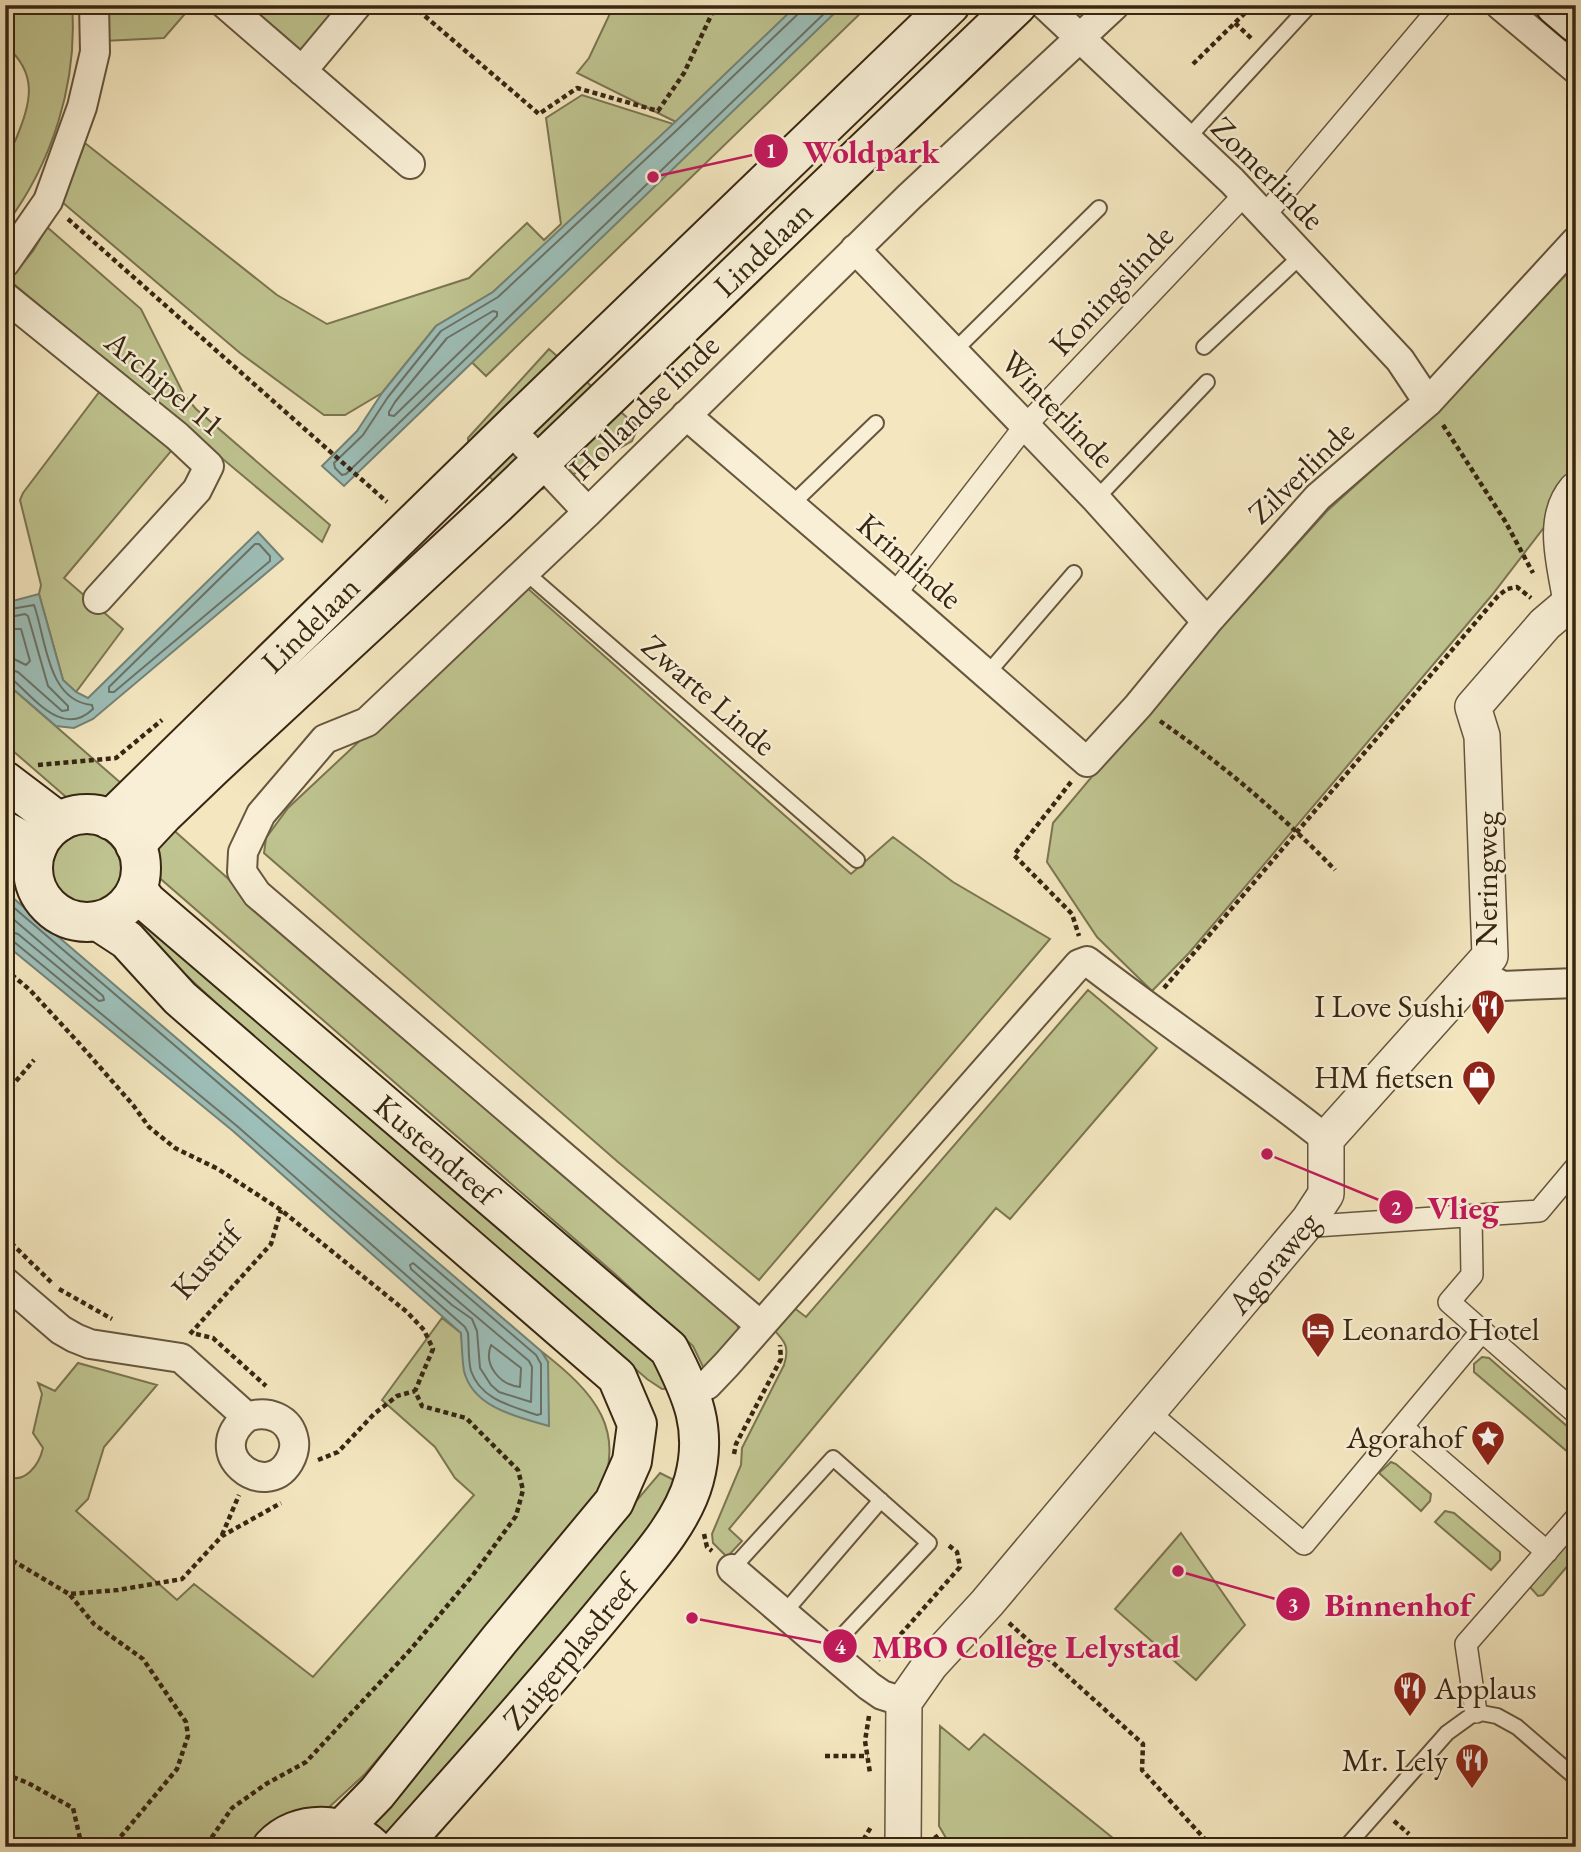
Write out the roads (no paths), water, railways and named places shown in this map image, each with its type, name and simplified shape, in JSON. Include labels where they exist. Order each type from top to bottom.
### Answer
[{"type":"main road","name":"Lindelaan","points":[[123,833],[509,429],[950,5]]},
{"type":"main road","name":"Lindelaan","points":[[123,833],[164,814],[541,463],[1017,5]]},
{"type":"main road","points":[[1555,5],[1576,23]]},
{"type":"main road","points":[[5,781],[34,834],[35,880],[46,902],[58,914],[79,922],[98,921],[114,915],[124,907],[137,889],[140,862],[123,833],[85,814],[34,834]]},
{"type":"main road","name":"Kustendreef","points":[[137,889],[146,902],[669,1349],[691,1393],[700,1435]]},
{"type":"main road","name":"Kustendreef","points":[[98,921],[127,940],[180,998],[617,1377],[637,1424],[632,1461]]},
{"type":"main road","name":"Zuigerplasdreef","points":[[400,1847],[545,1684],[671,1530],[694,1481],[700,1435]]},
{"type":"main road","name":"Zuigerplasdreef","points":[[357,1838],[377,1793],[614,1502],[632,1461]]},
{"type":"main road","points":[[272,1847],[297,1830],[320,1826],[357,1838]]},
{"type":"street","points":[[5,263],[48,201],[82,107],[95,52],[94,5]]},
{"type":"street","points":[[226,5],[410,164]]},
{"type":"street","points":[[303,71],[357,5]]},
{"type":"street","name":"Zomerlinde","points":[[1045,5],[1244,195],[1400,360],[1428,402]]},
{"type":"street","name":"Hollandse linde","points":[[760,1325],[257,894],[242,872],[243,852],[261,814],[325,739],[367,722],[588,512],[855,249],[1115,5]]},
{"type":"street","points":[[1264,216],[1442,5]]},
{"type":"street","points":[[1500,5],[1576,69]]},
{"type":"street","name":"Koningslinde","points":[[895,594],[1025,426],[1244,195]]},
{"type":"street","name":"Zilverlinde","points":[[1087,762],[1318,497],[1428,402],[1576,241]]},
{"type":"street","name":"Winterlinde","points":[[855,249],[1096,499],[1207,622]]},
{"type":"street","name":"Archipel 11","points":[[5,297],[177,436],[209,466],[197,489],[98,598]]},
{"type":"street","name":"Krimlinde","points":[[686,415],[1087,762]]},
{"type":"street","points":[[509,429],[588,512]]},
{"type":"street","points":[[1567,607],[1561,521],[1564,507],[1576,490]]},
{"type":"street","name":"Neringweg","points":[[1326,1139],[1490,956],[1482,736],[1473,707],[1567,607]]},
{"type":"street","points":[[691,1393],[707,1385],[1079,964],[1087,961],[1261,1087],[1326,1139]]},
{"type":"street","points":[[1477,971],[1502,986],[1576,983]]},
{"type":"street","name":"Agoraweg","points":[[904,1702],[930,1665],[987,1603],[1309,1220],[1326,1194],[1326,1139]]},
{"type":"street","points":[[1309,1220],[1315,1226],[1539,1211],[1576,1167]]},
{"type":"street","points":[[1471,1217],[1472,1275],[1449,1302],[1576,1413]]},
{"type":"street","points":[[5,1282],[61,1330],[75,1338],[90,1344],[181,1358],[247,1417]]},
{"type":"street","points":[[1148,1412],[1304,1544],[1482,1331]]},
{"type":"street","points":[[266,1414],[284,1422],[293,1438],[294,1448],[286,1467],[277,1473],[257,1476],[247,1473],[234,1459],[231,1440],[234,1431],[247,1417],[266,1414]]},
{"type":"street","points":[[1402,1427],[1547,1552]]},
{"type":"street","points":[[1476,1712],[1466,1644],[1576,1518]]},
{"type":"street","points":[[732,1569],[861,1679],[882,1695],[904,1702],[903,1847]]},
{"type":"lane","points":[[1186,139],[1310,5]]},
{"type":"lane","points":[[953,352],[1099,208]]},
{"type":"lane","points":[[1204,347],[1301,256]]},
{"type":"lane","points":[[1096,499],[1207,382]]},
{"type":"lane","points":[[791,505],[876,423]]},
{"type":"lane","name":"Zwarte Linde","points":[[524,571],[857,860]]},
{"type":"lane","points":[[987,674],[1074,573]]},
{"type":"lane","points":[[732,1569],[833,1458],[929,1543],[828,1651]]},
{"type":"lane","points":[[784,1613],[881,1500]]},
{"type":"lane","points":[[1346,1847],[1447,1733],[1476,1712],[1497,1716],[1517,1727],[1576,1778]]},
{"type":"water","points":[[797,5],[843,5],[344,486],[322,466],[357,431],[382,393],[436,326],[493,292]]},
{"type":"water","points":[[258,532],[283,559],[93,719],[74,728],[56,726],[5,682],[5,603],[39,594],[63,680],[76,692],[88,698]]},
{"type":"water","points":[[5,891],[541,1351],[548,1362],[549,1426],[498,1409],[477,1394],[464,1371],[461,1333],[233,1131],[5,944]]},
{"type":"place","name":"Woldpark","points":[[653,177]]},
{"type":"place","name":"I Love Sushi","points":[[1488,1036]]},
{"type":"place","name":"HM fietsen","points":[[1479,1107]]},
{"type":"place","name":"Vlieg","points":[[1267,1154]]},
{"type":"place","name":"Leonardo Hotel","points":[[1318,1359]]},
{"type":"place","name":"Agorahof","points":[[1488,1467]]},
{"type":"place","name":"Binnenhof","points":[[1178,1571]]},
{"type":"place","name":"MBO College Lelystad","points":[[692,1618]]},
{"type":"place","name":"Applaus","points":[[1410,1718]]},
{"type":"place","name":"Mr. Lely","points":[[1472,1790]]}]
